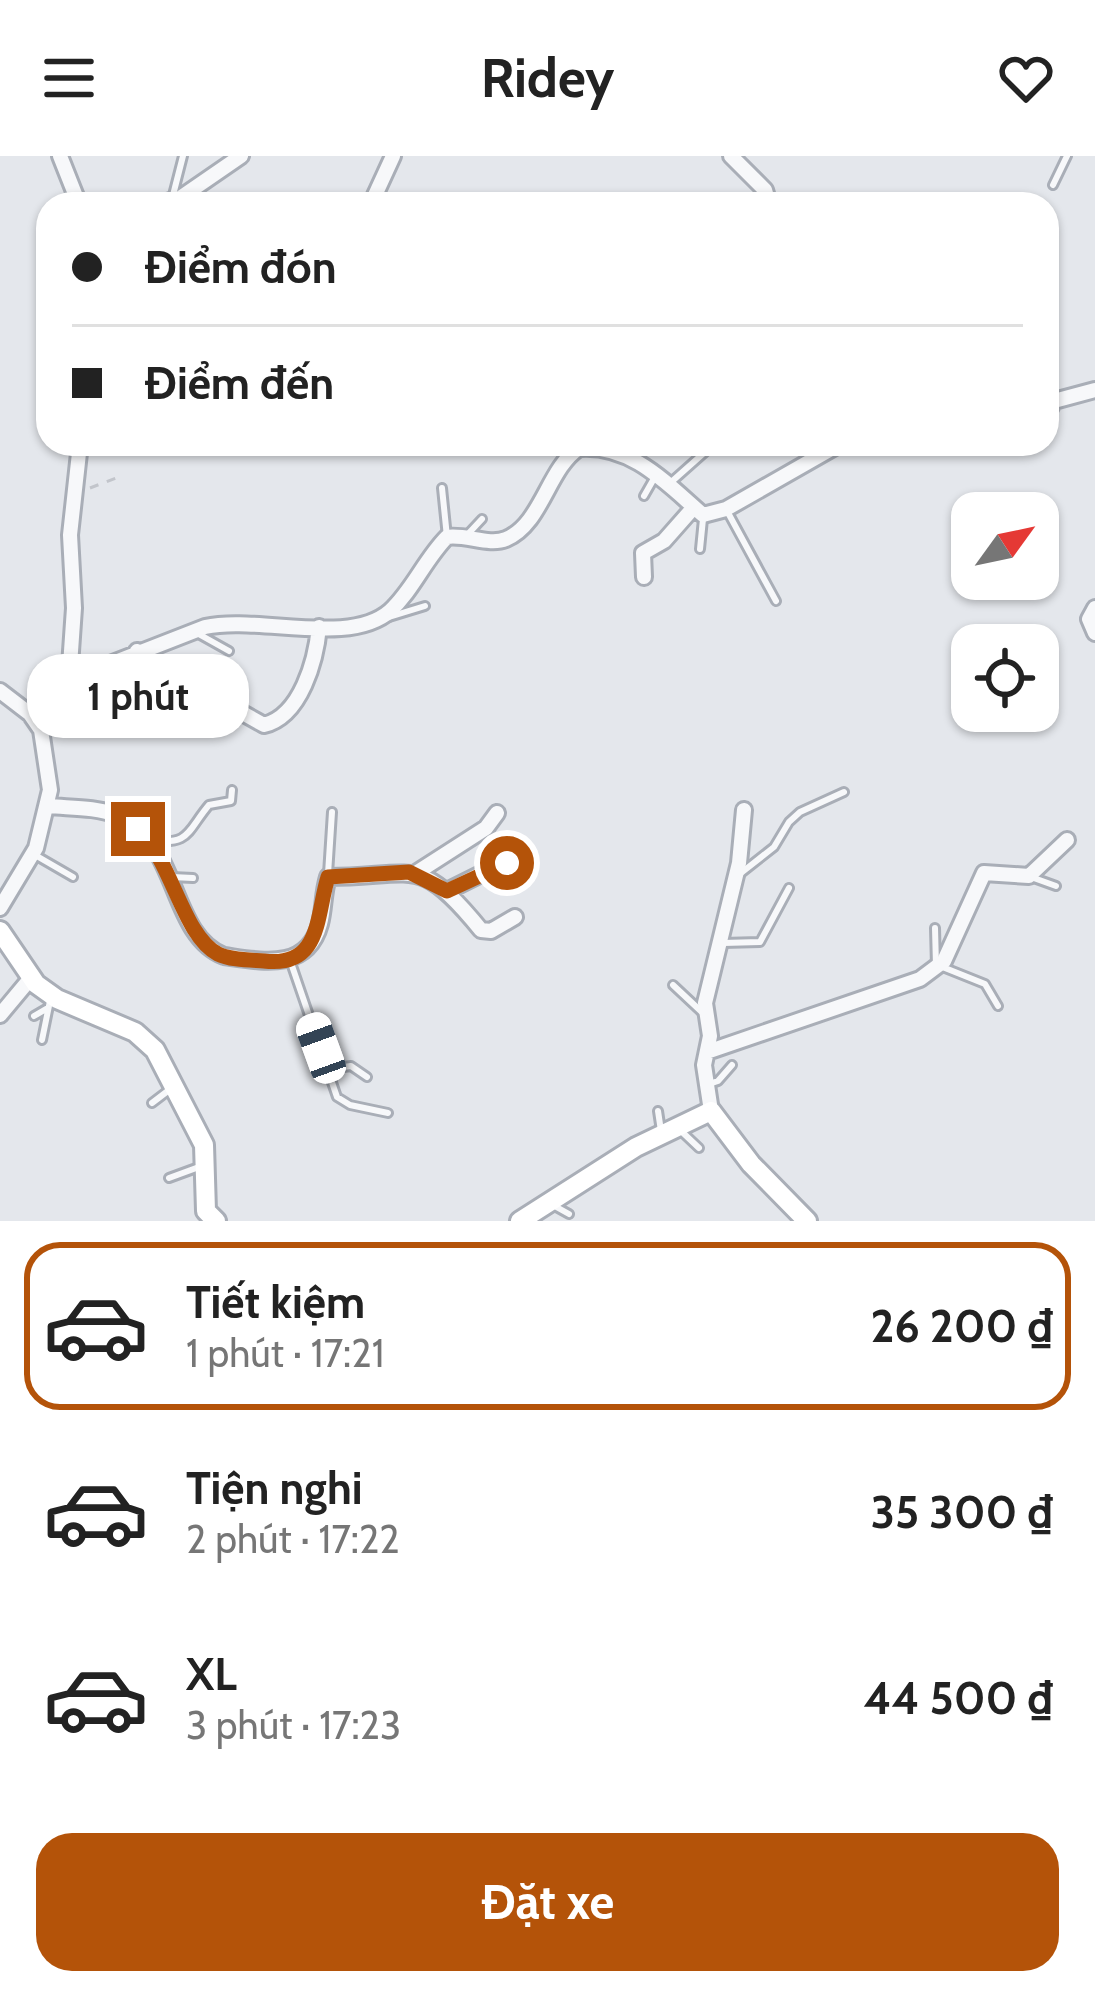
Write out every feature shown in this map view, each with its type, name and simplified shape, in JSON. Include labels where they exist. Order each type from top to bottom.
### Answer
[{"type":"street","points":[[60,156],[74,192]]},
{"type":"street","points":[[182,192],[241,156]]},
{"type":"street","points":[[376,192],[393,156]]},
{"type":"street","points":[[730,156],[766,192]]},
{"type":"street","points":[[1059,399],[1095,390]]},
{"type":"street","points":[[69,680],[74,608],[70,535],[79,456]]},
{"type":"street","points":[[35,719],[69,680],[193,631],[226,622],[320,628],[362,625],[383,616],[401,600],[448,537],[498,541],[509,537],[546,493],[564,456]]},
{"type":"street","points":[[626,456],[669,484],[699,511]]},
{"type":"street","points":[[644,577],[643,553],[699,511],[735,507],[820,456]]},
{"type":"street","points":[[1095,608],[1089,619],[1095,633]]},
{"type":"street","points":[[137,650],[174,700],[238,711],[264,725],[281,719],[298,696],[317,655],[320,628]]},
{"type":"street","points":[[0,691],[35,719],[49,773],[49,806],[33,854],[0,908]]},
{"type":"street","points":[[49,806],[115,814],[149,839],[194,929],[216,953],[278,963],[290,960],[316,934],[328,877],[416,873],[486,828],[496,813]]},
{"type":"street","points":[[744,810],[739,863],[705,1015],[710,1036],[704,1065],[710,1111],[751,1164],[807,1221]]},
{"type":"street","points":[[707,1052],[910,984],[938,968],[953,946],[984,873],[1029,876],[1067,840]]},
{"type":"street","points":[[447,891],[511,860]]},
{"type":"street","points":[[416,873],[447,891],[481,930],[491,931],[515,916]]},
{"type":"street","points":[[0,931],[48,1002],[145,1039],[176,1085],[204,1145],[210,1218]]},
{"type":"street","points":[[0,1015],[30,979]]},
{"type":"street","points":[[520,1221],[626,1146],[710,1111]]},
{"type":"lane","points":[[170,192],[183,156]]},
{"type":"lane","points":[[1053,185],[1067,156]]},
{"type":"lane","points":[[669,484],[700,456]]},
{"type":"lane","points":[[644,496],[656,475]]},
{"type":"lane","points":[[442,488],[448,537]]},
{"type":"lane","points":[[735,507],[776,601]]},
{"type":"lane","points":[[699,511],[700,549]]},
{"type":"lane","points":[[466,536],[482,519]]},
{"type":"lane","points":[[383,616],[425,606]]},
{"type":"lane","points":[[193,631],[229,651]]},
{"type":"lane","points":[[149,839],[180,841],[209,805],[231,801],[232,790]]},
{"type":"lane","points":[[733,879],[774,847],[800,812],[844,792]]},
{"type":"lane","points":[[328,877],[332,812]]},
{"type":"lane","points":[[33,854],[73,877]]},
{"type":"lane","points":[[1029,876],[1056,886]]},
{"type":"lane","points":[[171,878],[193,878]]},
{"type":"lane","points":[[718,942],[760,942],[789,888]]},
{"type":"lane","points":[[935,928],[938,968],[985,984],[998,1006]]},
{"type":"lane","points":[[290,960],[333,1090],[341,1101],[388,1113]]},
{"type":"lane","points":[[710,980],[727,979]]},
{"type":"lane","points":[[673,985],[705,1015]]},
{"type":"lane","points":[[34,1016],[48,1002]]},
{"type":"lane","points":[[42,1040],[48,1002]]},
{"type":"lane","points":[[706,1084],[718,1081],[732,1065]]},
{"type":"lane","points":[[328,1069],[352,1066],[367,1077]]},
{"type":"lane","points":[[152,1103],[176,1085]]},
{"type":"lane","points":[[658,1111],[670,1131],[699,1148]]},
{"type":"lane","points":[[169,1178],[207,1164]]},
{"type":"lane","points":[[548,1202],[569,1214]]},
{"type":"path","points":[[76,494],[116,478]]},
{"type":"route","points":[[138,829],[158,852],[202,941],[224,956],[278,963],[299,954],[316,934],[328,877],[409,872],[447,891],[507,863]]}]
